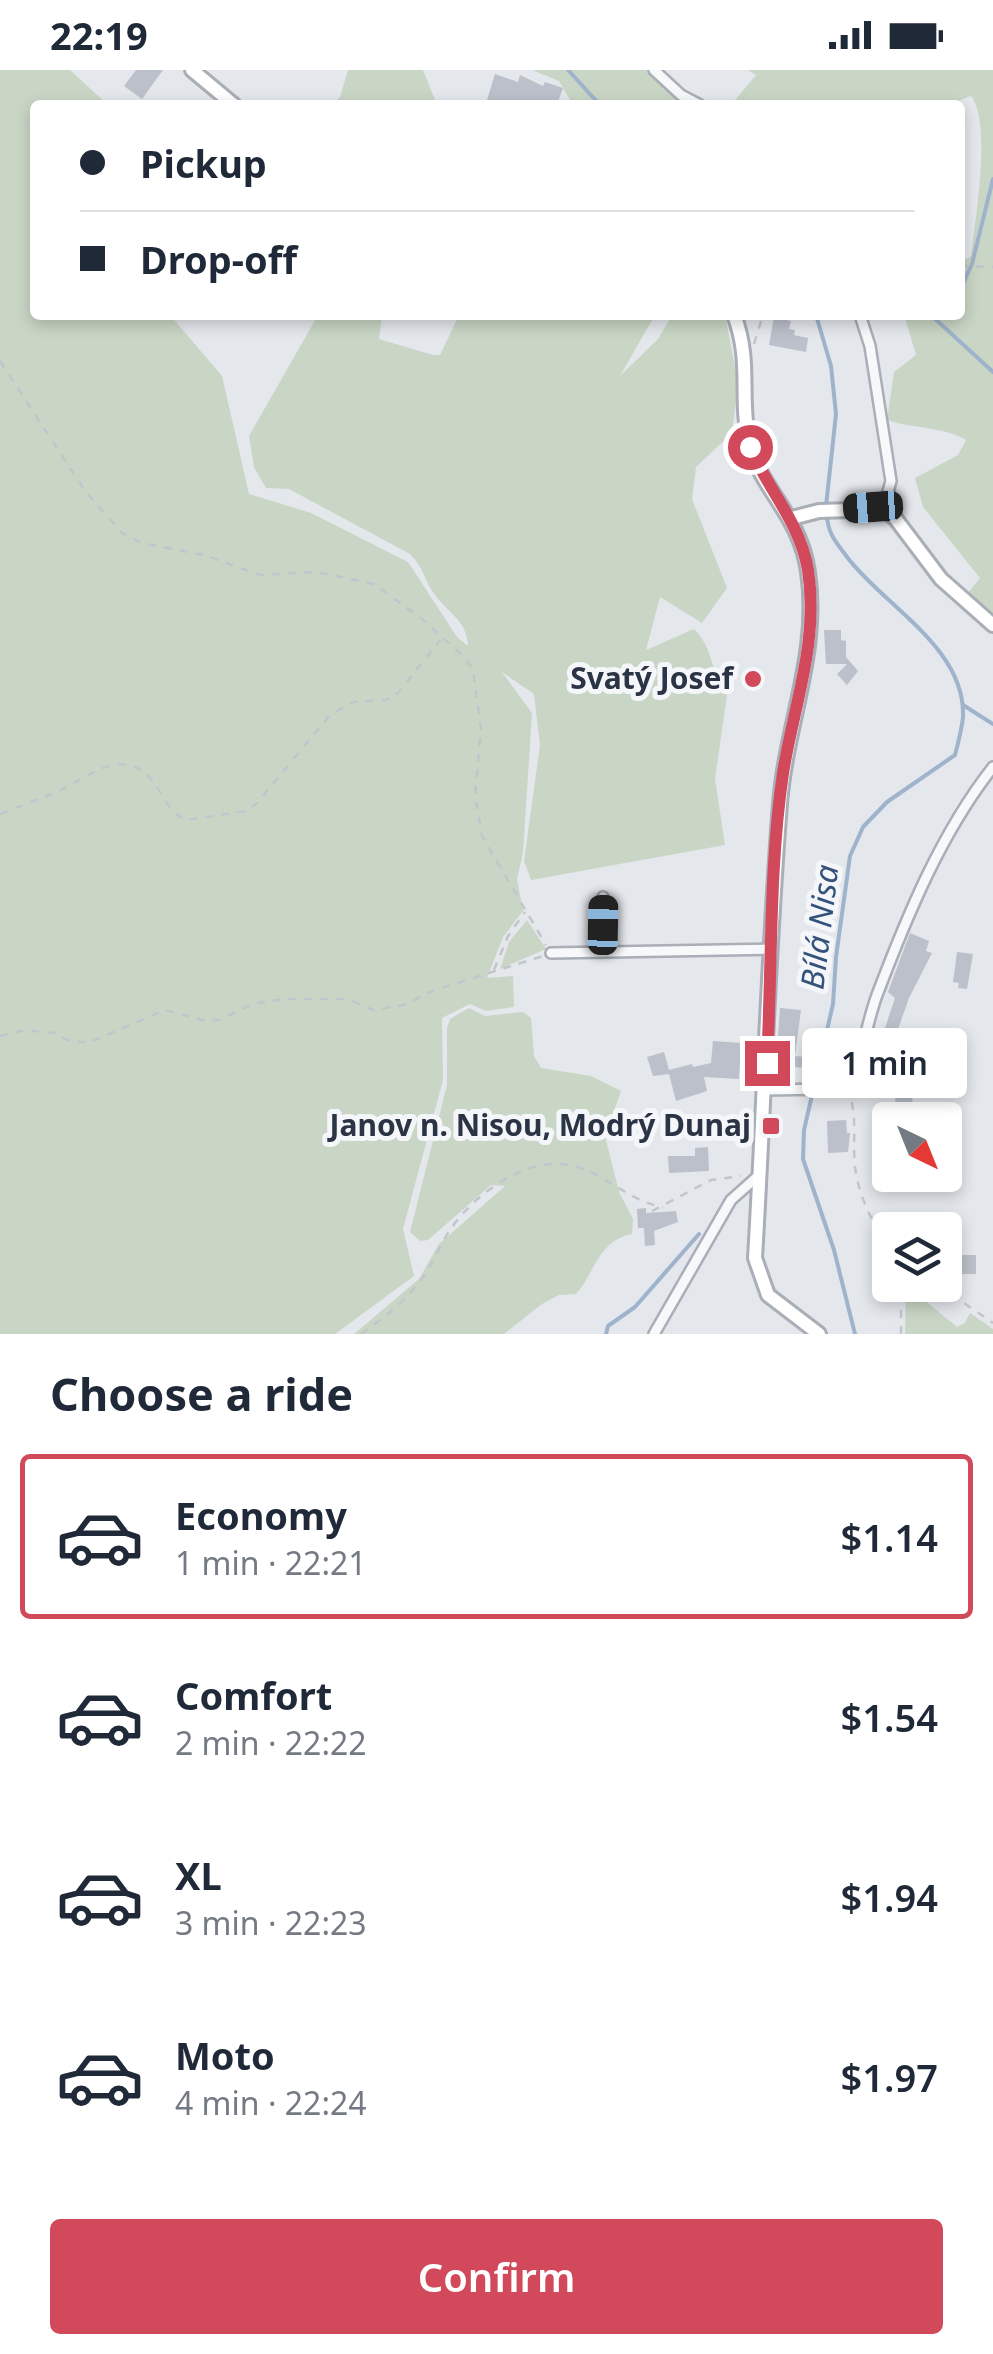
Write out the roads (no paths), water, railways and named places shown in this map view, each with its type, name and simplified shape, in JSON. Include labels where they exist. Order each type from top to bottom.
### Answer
[{"type":"street","points":[[192,70],[228,100]]},
{"type":"street","points":[[654,70],[692,100]]},
{"type":"street","points":[[735,320],[746,359],[750,447],[760,470],[792,518],[808,570],[810,640],[784,770],[770,949],[755,1258],[760,1280],[784,1310],[819,1334]]},
{"type":"street","points":[[862,320],[870,346],[890,481],[883,509]]},
{"type":"street","points":[[792,518],[819,511],[883,509],[895,518],[941,579],[993,625]]},
{"type":"street","points":[[765,1090],[825,1089],[843,1081],[858,1062],[875,1000],[930,872],[965,803],[993,766]]},
{"type":"street","points":[[602,952],[603,898]]},
{"type":"street","points":[[551,954],[770,949]]},
{"type":"street","points":[[654,1334],[731,1200],[758,1176]]},
{"type":"waterway","name":"Bílá Nisa","points":[[568,70],[595,100]]},
{"type":"waterway","points":[[965,279],[993,179]]},
{"type":"waterway","name":"Bílá Nisa","points":[[817,320],[831,366],[836,414],[826,506]]},
{"type":"waterway","points":[[936,320],[993,372]]},
{"type":"waterway","name":"Bílá Nisa","points":[[827,516],[831,533],[847,557],[937,649],[960,692],[963,717],[955,755],[887,802],[863,827],[850,856],[833,1004],[804,1130],[803,1159],[834,1250],[855,1334]]},
{"type":"waterway","points":[[963,705],[993,724]]},
{"type":"waterway","points":[[606,1334],[608,1326],[635,1307],[699,1234]]},
{"type":"place","name":"Svatý Josef","points":[[753,679]]},
{"type":"place","name":"Janov n. Nisou, Modrý Dunaj","points":[[771,1126]]}]
